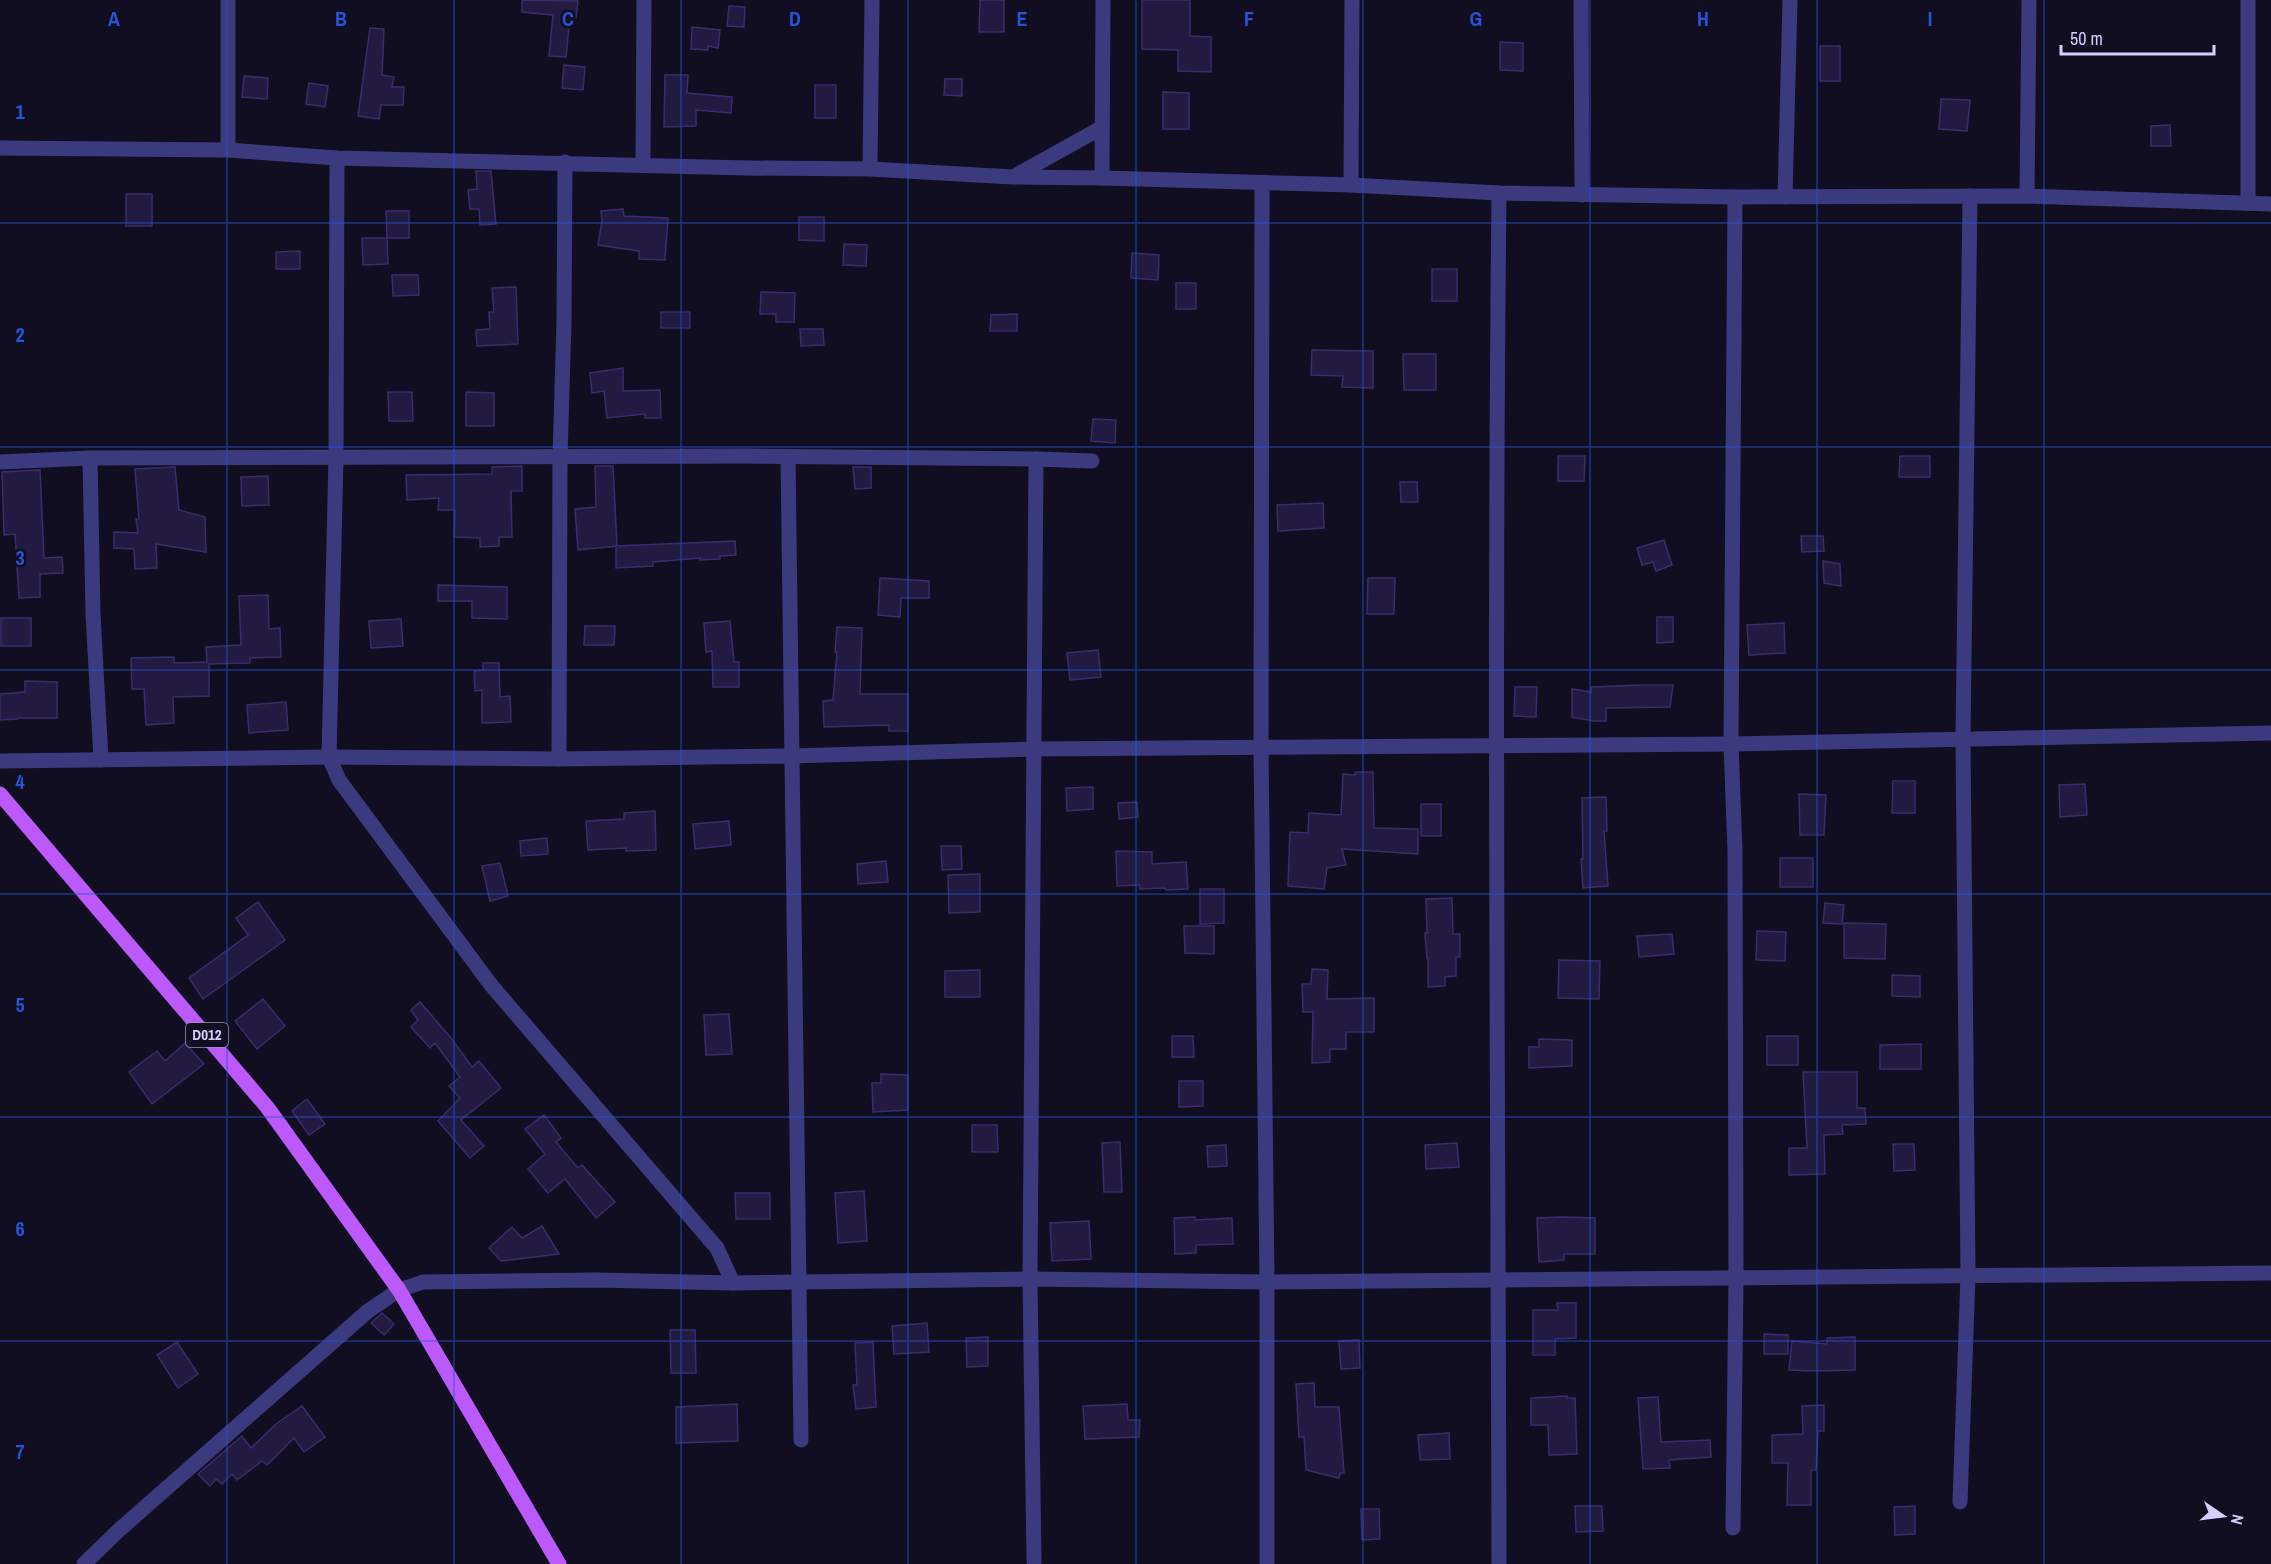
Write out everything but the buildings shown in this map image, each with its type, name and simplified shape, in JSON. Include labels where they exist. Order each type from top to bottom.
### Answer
[{"type":"main road","name":"D012","points":[[0,794],[267,1107],[399,1290],[559,1564]]},
{"type":"street","points":[[228,0],[228,150]]},
{"type":"street","points":[[643,164],[644,0]]},
{"type":"street","points":[[870,169],[872,0]]},
{"type":"street","points":[[1101,178],[1103,0]]},
{"type":"street","points":[[1351,185],[1352,0]]},
{"type":"street","points":[[1581,0],[1582,195]]},
{"type":"street","points":[[1785,197],[1790,0]]},
{"type":"street","points":[[2027,196],[2028,0]]},
{"type":"street","points":[[2248,0],[2248,203]]},
{"type":"street","points":[[1013,177],[1101,128]]},
{"type":"street","points":[[0,148],[228,150],[337,158],[870,169],[1013,177],[1351,185],[1499,193],[1735,197],[2027,196],[2271,204]]},
{"type":"street","points":[[337,158],[336,457],[329,757],[339,780],[490,986],[717,1248],[733,1283]]},
{"type":"street","points":[[559,759],[560,457],[565,162]]},
{"type":"street","points":[[1262,183],[1261,747],[1267,1282],[1267,1564]]},
{"type":"street","points":[[1499,193],[1496,746],[1499,1564]]},
{"type":"street","points":[[1960,1502],[1968,1275],[1963,738],[1970,196]]},
{"type":"street","points":[[1733,1528],[1736,1279],[1735,852],[1731,744],[1735,197]]},
{"type":"street","points":[[0,462],[90,458],[336,457],[788,457],[1092,461]]},
{"type":"street","points":[[788,457],[790,756],[794,832],[801,1440]]},
{"type":"street","points":[[90,458],[93,614],[101,760]]},
{"type":"street","points":[[1034,1561],[1030,1279],[1036,459]]},
{"type":"street","points":[[0,761],[329,757],[559,759],[790,756],[1034,749],[1731,744],[2271,733]]},
{"type":"street","points":[[84,1564],[127,1523],[368,1311],[399,1290],[423,1282],[596,1280],[733,1283],[1030,1279],[1267,1282],[2271,1272]]}]
